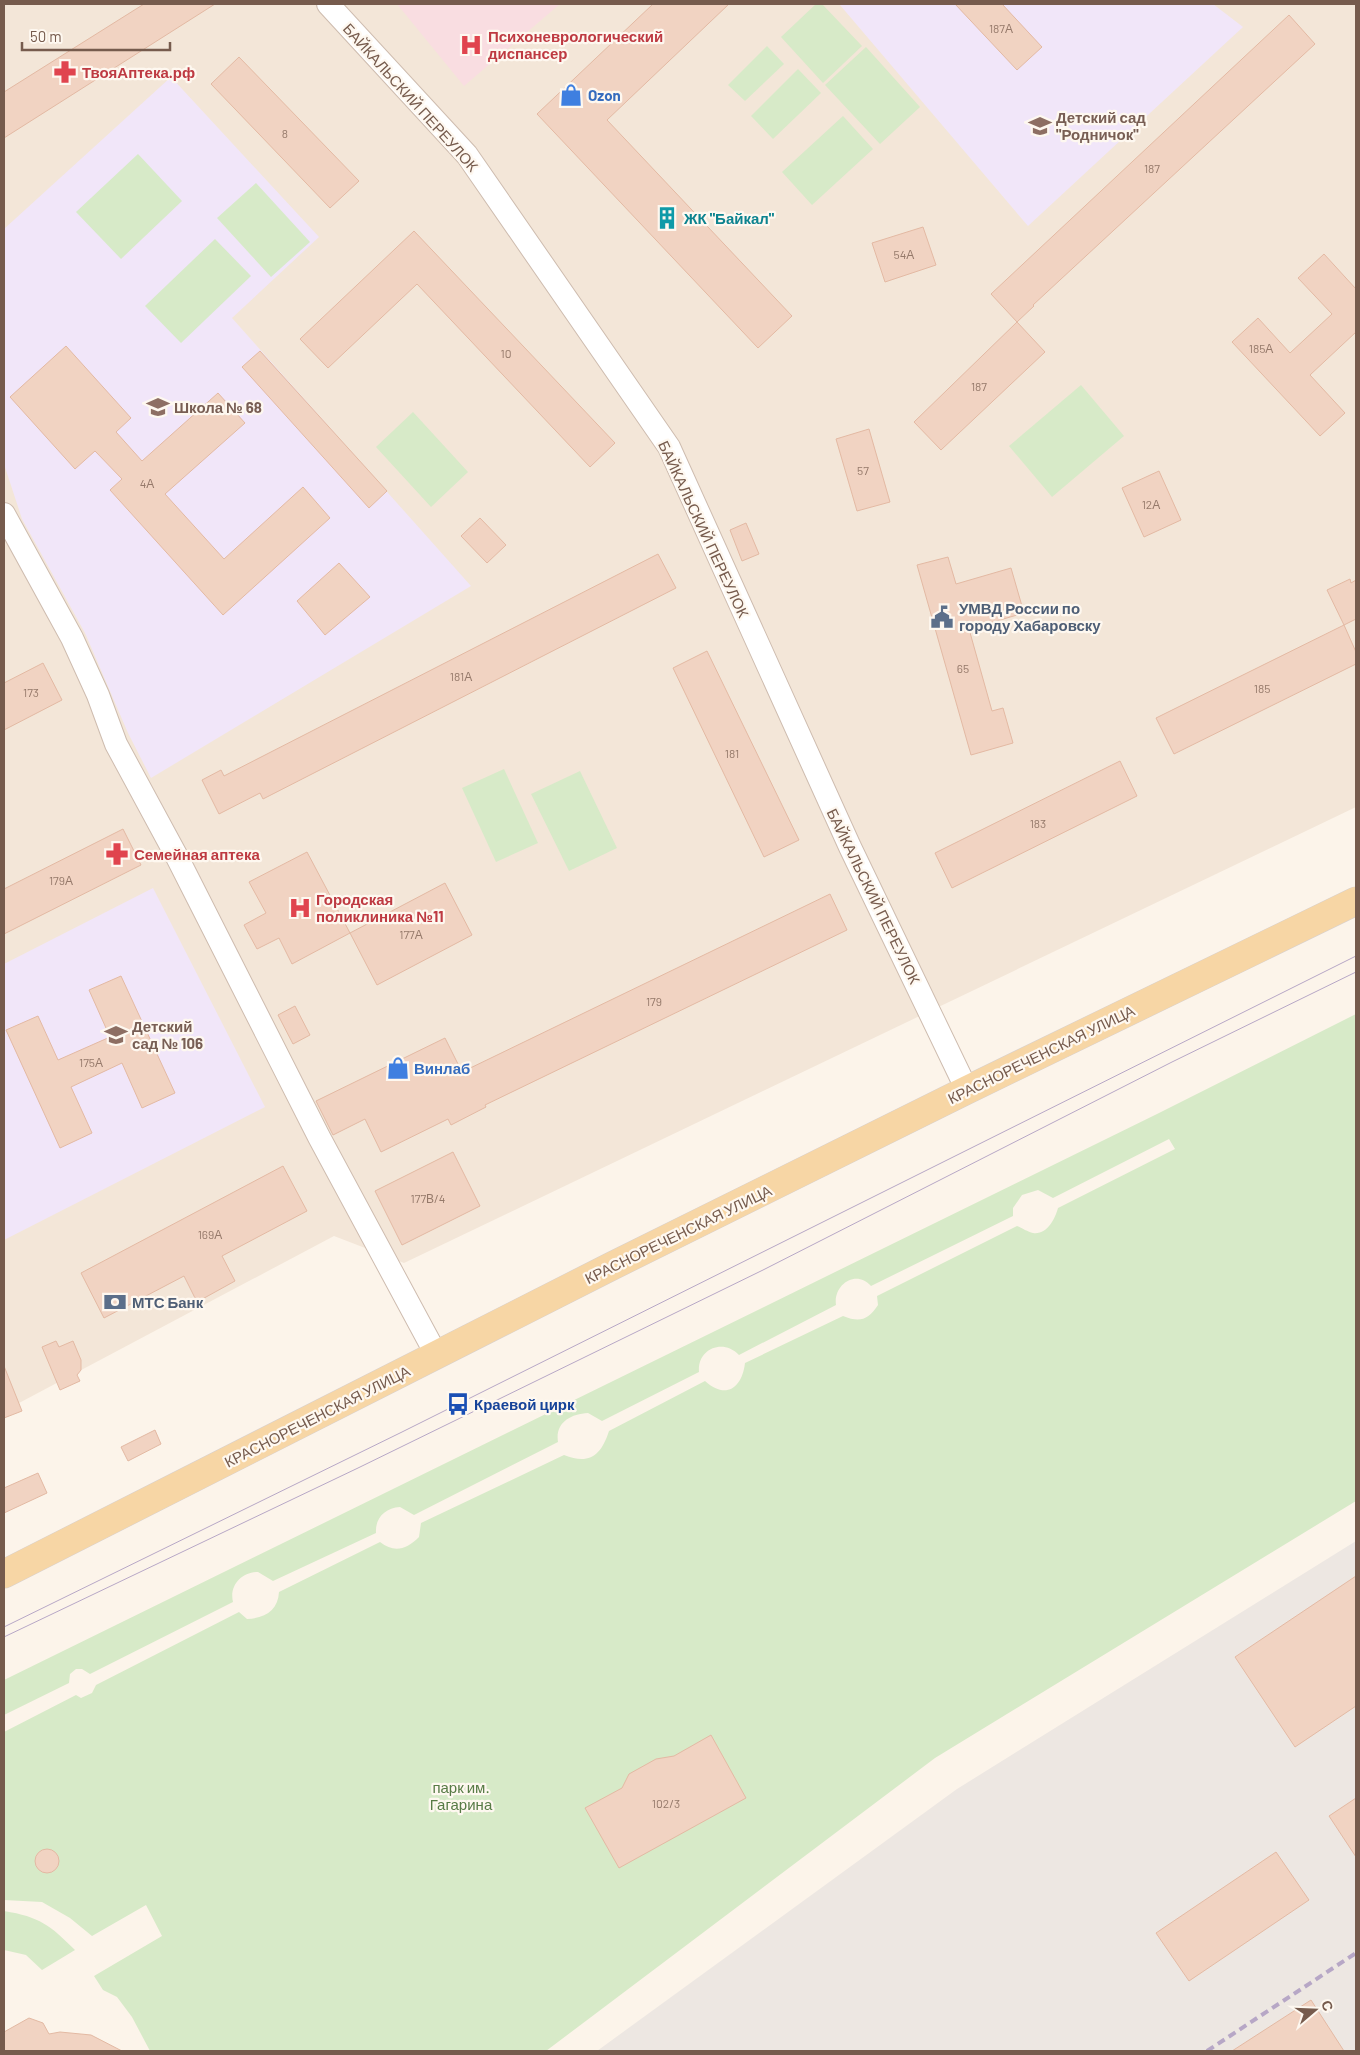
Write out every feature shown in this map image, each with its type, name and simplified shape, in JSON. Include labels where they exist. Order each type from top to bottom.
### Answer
[{"type":"main road","name":"КРАСНОРЕЧЕНСКАЯ УЛИЦА","points":[[4,1574],[612,1266],[967,1090],[1356,901]]},
{"type":"street","name":"БАЙКАЛЬСКИЙ ПЕРЕУЛОК","points":[[328,4],[467,155],[669,447],[846,838],[967,1090]]},
{"type":"street","points":[[4,514],[72,638],[98,695],[116,744],[176,856],[319,1137],[437,1356]]},
{"type":"shaded area","points":[[4,4],[1356,4],[1356,807],[404,1263],[334,1236],[4,1411]]},
{"type":"shaded area","name":"Психоневрологический диспансер","points":[[397,4],[560,4],[464,86]]},
{"type":"shaded area","name":"Детский сад \"Родничок\"","points":[[1213,4],[1243,27],[1028,226],[840,5]]},
{"type":"shaded area","name":"Школа № 68","points":[[171,77],[319,237],[232,318],[471,586],[151,778],[128,733],[85,633],[22,519],[4,464],[4,229]]},
{"type":"shaded area","name":"Детский сад № 106","points":[[153,888],[265,1107],[4,1240],[4,964]]},
{"type":"shaded area","points":[[1356,1541],[1356,2051],[597,2051],[957,1789]]},
{"type":"green space","points":[[816,4],[822,4],[862,46],[823,83],[781,37]]},
{"type":"green space","points":[[767,46],[784,64],[745,101],[728,85]]},
{"type":"green space","points":[[866,47],[920,107],[880,144],[825,85]]},
{"type":"green space","points":[[798,69],[821,93],[773,139],[751,116]]},
{"type":"green space","points":[[843,116],[873,149],[812,205],[782,172]]},
{"type":"green space","points":[[138,154],[182,201],[121,259],[76,212]]},
{"type":"green space","points":[[256,183],[310,242],[271,277],[217,218]]},
{"type":"green space","points":[[215,239],[251,276],[181,343],[145,306]]},
{"type":"green space","points":[[1081,385],[1124,436],[1052,497],[1009,446]]},
{"type":"green space","points":[[413,412],[468,472],[431,507],[376,447]]},
{"type":"green space","points":[[504,769],[538,843],[496,862],[462,788]]},
{"type":"green space","points":[[580,771],[617,848],[569,871],[531,794]]},
{"type":"green space","name":"парк им. Гагарина","points":[[1356,1014],[1356,1501],[935,1758],[546,2051],[150,2051],[132,2017],[117,1997],[103,1990],[94,1976],[162,1936],[146,1905],[92,1936],[70,1918],[42,1902],[4,1900],[4,1732],[76,1695],[81,1698],[92,1693],[96,1685],[239,1612],[247,1619],[265,1615],[276,1604],[279,1592],[380,1542],[395,1549],[405,1547],[419,1537],[421,1523],[564,1455],[580,1459],[593,1456],[602,1447],[609,1431],[705,1381],[720,1390],[732,1388],[737,1385],[745,1363],[843,1316],[859,1320],[867,1317],[878,1305],[877,1296],[1017,1226],[1029,1232],[1038,1233],[1050,1225],[1058,1208],[1175,1149],[1169,1139],[1053,1198],[1038,1190],[1022,1195],[1013,1208],[1013,1216],[871,1286],[859,1279],[847,1282],[838,1291],[836,1305],[739,1355],[726,1347],[712,1349],[702,1357],[699,1364],[699,1372],[602,1421],[588,1413],[575,1415],[561,1425],[558,1442],[414,1515],[400,1507],[390,1509],[379,1518],[376,1533],[273,1581],[258,1572],[247,1574],[235,1585],[232,1596],[233,1602],[90,1674],[82,1669],[76,1669],[70,1674],[69,1683],[4,1715],[4,1680],[1157,1114]]},
{"type":"green space","points":[[4,1911],[27,1916],[44,1923],[75,1950],[42,1970],[26,1955],[4,1950]]},
{"type":"building","points":[[144,4],[215,4],[4,138],[4,92]]},
{"type":"building","name":"ЖК \"Байкал\"","points":[[653,4],[729,4],[607,120],[792,316],[758,348],[537,114]]},
{"type":"building","points":[[955,4],[1002,4],[1042,47],[1017,70]]},
{"type":"building","points":[[1289,15],[1315,44],[1033,305],[1017,322],[991,294]]},
{"type":"building","points":[[239,57],[359,181],[330,208],[211,84]]},
{"type":"building","points":[[923,227],[936,265],[885,282],[872,243]]},
{"type":"building","points":[[414,231],[615,443],[590,467],[417,284],[328,368],[300,339]]},
{"type":"building","points":[[1324,254],[1356,289],[1356,332],[1310,375],[1345,413],[1320,436],[1232,342],[1258,318],[1290,353],[1332,314],[1298,278]]},
{"type":"building","points":[[1017,322],[1045,352],[941,450],[914,422]]},
{"type":"building","points":[[66,346],[131,418],[116,432],[142,461],[218,393],[245,423],[165,494],[224,559],[303,487],[330,518],[223,615],[110,490],[122,479],[95,451],[75,469],[10,397]]},
{"type":"building","points":[[260,351],[387,491],[369,508],[242,367]]},
{"type":"building","points":[[869,429],[890,502],[857,511],[836,439]]},
{"type":"building","points":[[1159,471],[1181,520],[1144,537],[1122,488]]},
{"type":"building","points":[[480,518],[506,545],[487,563],[461,536]]},
{"type":"building","points":[[746,523],[759,554],[742,561],[730,530]]},
{"type":"building","points":[[658,554],[676,588],[263,799],[260,793],[219,814],[202,780],[221,770],[224,776]]},
{"type":"building","points":[[948,557],[956,584],[1011,568],[1024,613],[969,629],[992,711],[1003,708],[1013,743],[971,755],[917,565]]},
{"type":"building","points":[[339,563],[370,597],[325,635],[297,601]]},
{"type":"building","points":[[1350,579],[1351,583],[1356,580],[1356,619],[1344,625],[1327,590]]},
{"type":"building","points":[[1344,625],[1356,652],[1356,664],[1174,754],[1156,718]]},
{"type":"building","points":[[707,651],[799,840],[764,857],[673,668]]},
{"type":"building","points":[[43,663],[62,700],[4,730],[4,683]]},
{"type":"building","points":[[1120,761],[1137,796],[952,888],[935,853]]},
{"type":"building","points":[[123,829],[141,865],[4,934],[4,889]]},
{"type":"building","name":"Городская поликлиника №11","points":[[307,852],[350,933],[292,964],[279,938],[257,949],[244,925],[266,913],[249,882]]},
{"type":"building","points":[[445,883],[472,935],[377,985],[350,933]]},
{"type":"building","points":[[830,894],[847,930],[485,1105],[486,1107],[451,1125],[448,1119],[381,1152],[365,1119],[333,1135],[316,1101],[445,1038],[462,1072]]},
{"type":"building","points":[[121,976],[175,1093],[142,1108],[122,1063],[71,1087],[92,1133],[60,1148],[6,1030],[38,1016],[58,1060],[110,1037],[89,990]]},
{"type":"building","points":[[295,1006],[310,1035],[293,1044],[278,1015]]},
{"type":"building","points":[[453,1152],[480,1206],[402,1245],[375,1191]]},
{"type":"building","points":[[283,1166],[307,1211],[222,1256],[235,1281],[197,1302],[184,1276],[104,1318],[81,1273]]},
{"type":"building","points":[[56,1341],[59,1347],[73,1341],[81,1360],[81,1370],[77,1375],[80,1381],[60,1390],[42,1347]]},
{"type":"building","points":[[4,1366],[22,1411],[4,1418]]},
{"type":"building","points":[[155,1430],[161,1444],[128,1461],[121,1447]]},
{"type":"building","points":[[38,1473],[47,1493],[4,1513],[4,1488]]},
{"type":"building","points":[[1356,1576],[1356,1706],[1295,1747],[1235,1657]]},
{"type":"building","points":[[711,1735],[746,1798],[619,1868],[585,1808],[622,1788],[629,1774],[656,1759],[674,1756]]},
{"type":"building","points":[[1356,1798],[1356,1857],[1329,1816]]},
{"type":"building","points":[[47,1849],[56,1852],[59,1861],[56,1870],[47,1873],[38,1870],[35,1861],[38,1852]]},
{"type":"building","points":[[1276,1852],[1309,1900],[1189,1981],[1156,1933]]},
{"type":"building","points":[[1311,2000],[1344,2051],[1232,2051]]},
{"type":"building","points":[[29,2018],[43,2023],[49,2034],[60,2032],[91,2035],[122,2051],[4,2051],[4,2032]]},
{"type":"tram line","points":[[4,1627],[402,1432],[1356,956]]},
{"type":"tram line","points":[[4,1637],[358,1468],[763,1270],[1172,1062],[1356,972]]},
{"type":"railway","points":[[1207,2051],[1356,1953]]},
{"type":"place","name":"Психоневрологический диспансер","points":[[471,45]]},
{"type":"place","name":"ТвояАптека.рф","points":[[65,72]]},
{"type":"place","name":"Ozon","points":[[571,95]]},
{"type":"place","name":"Детский сад \"Родничок\"","points":[[1040,126]]},
{"type":"place","name":"ЖК \"Байкал\"","points":[[667,218]]},
{"type":"place","name":"Школа № 68","points":[[158,407]]},
{"type":"place","name":"УМВД России по городу Хабаровску","points":[[942,617]]},
{"type":"place","name":"Семейная аптека","points":[[117,854]]},
{"type":"place","name":"Городская поликлиника №11","points":[[300,908]]},
{"type":"place","name":"Детский сад № 106","points":[[116,1035]]},
{"type":"place","name":"Винлаб","points":[[398,1068]]},
{"type":"place","name":"МТС Банк","points":[[115,1302]]},
{"type":"place","name":"Краевой цирк","points":[[458,1404]]}]
